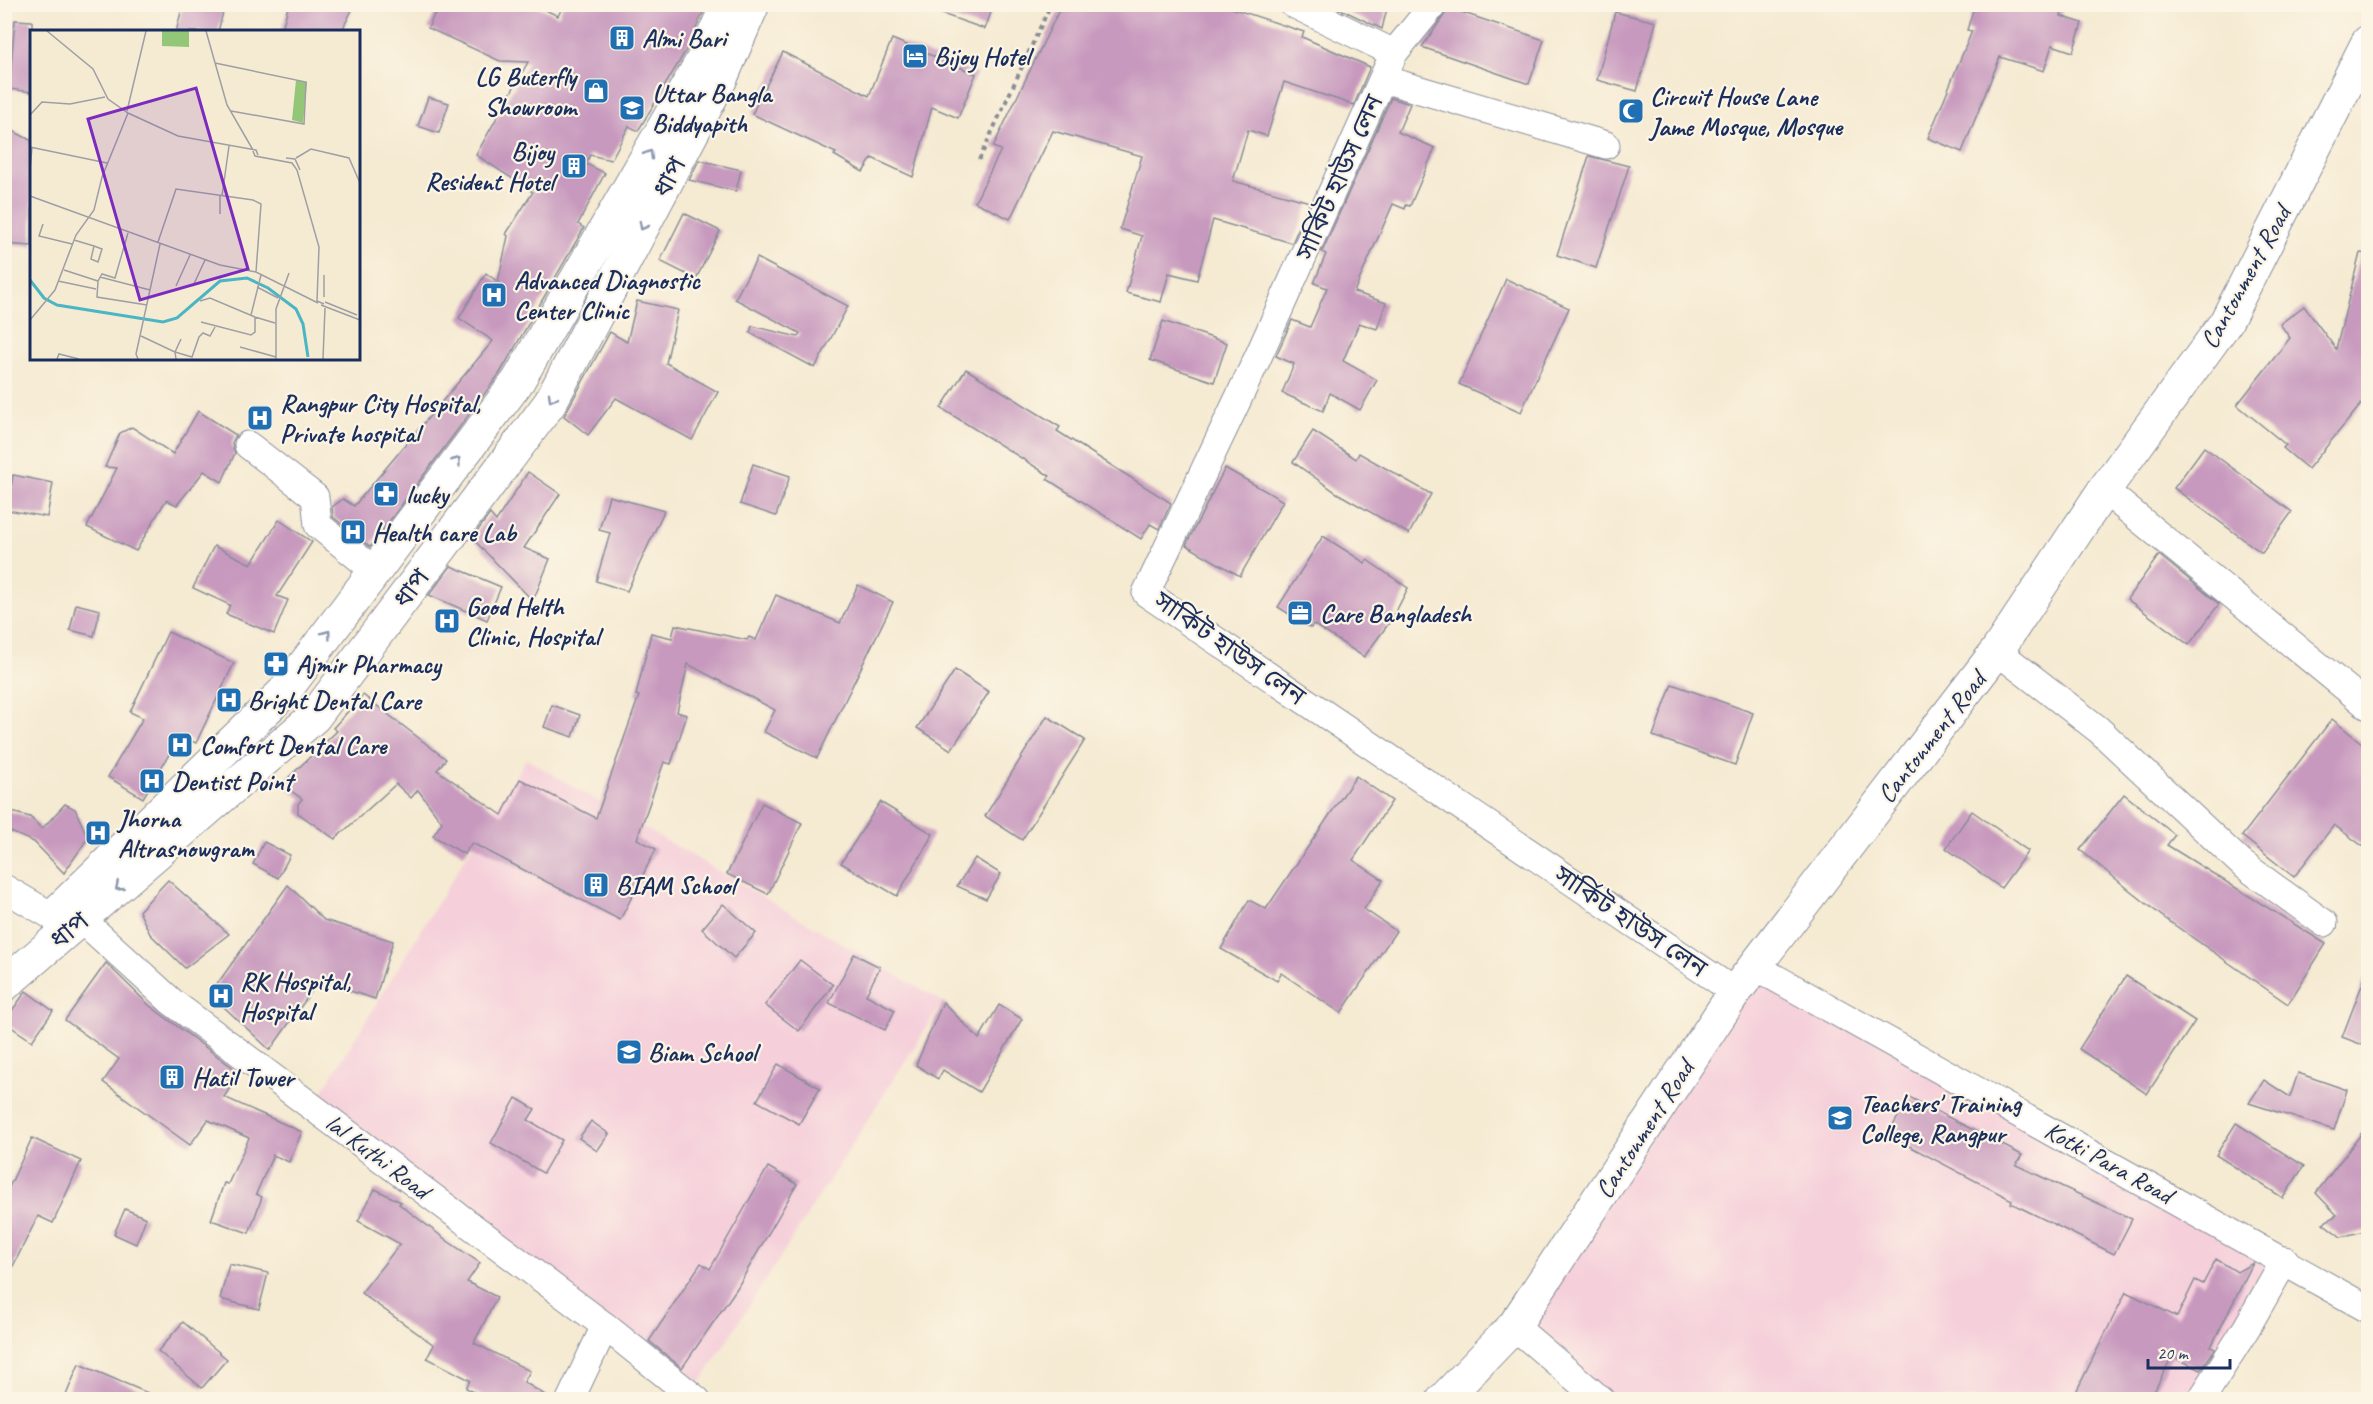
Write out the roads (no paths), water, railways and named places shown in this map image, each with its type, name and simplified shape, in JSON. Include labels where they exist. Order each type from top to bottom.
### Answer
[{"type":"main road","name":"ধাপ","points":[[4,985],[67,913],[284,692],[518,381],[702,61],[728,4]]},
{"type":"main road","name":"ধাপ","points":[[4,957],[67,913],[314,717],[550,403],[721,78],[753,4]]},
{"type":"main road","name":"Cantonment Road","points":[[1443,1400],[1514,1326],[1735,992],[1997,651],[2104,490],[2226,322],[2368,42]]},
{"type":"street","points":[[1293,4],[1394,53]]},
{"type":"street","name":"সার্কিট হাউস লেন","points":[[1434,4],[1394,53],[1258,357],[1146,593],[1735,992]]},
{"type":"street","points":[[1383,79],[1606,145]]},
{"type":"street","points":[[248,445],[315,497],[318,525],[375,571]]},
{"type":"street","points":[[2104,490],[2368,706]]},
{"type":"street","points":[[1997,651],[2099,730],[2241,863],[2324,923]]},
{"type":"street","name":"lal Kuthi Road","points":[[4,888],[67,913],[172,1002],[605,1326],[697,1400]]},
{"type":"street","name":"Kotki Para Road","points":[[1754,966],[2285,1260],[2368,1309]]},
{"type":"street","points":[[2201,1400],[2247,1327],[2285,1260]]},
{"type":"street","points":[[570,1400],[605,1326]]},
{"type":"street","points":[[1514,1326],[1601,1400]]},
{"type":"place","name":"Almi Bari","points":[[622,38]]},
{"type":"place","name":"Bijoy Hotel","points":[[915,56]]},
{"type":"place","name":"LG Buterfly Showroom","points":[[596,91]]},
{"type":"place","name":"Uttar Bangla Biddyapith","points":[[632,108]]},
{"type":"place","name":"Circuit House Lane Jame Mosque, Mosque","points":[[1631,111]]},
{"type":"place","name":"Bijoy Resident Hotel","points":[[574,166]]},
{"type":"place","name":"Advanced Diagnostic Center Clinic","points":[[494,295]]},
{"type":"place","name":"Rangpur City Hospital, Private hospital","points":[[260,418]]},
{"type":"place","name":"lucky","points":[[386,494]]},
{"type":"place","name":"Health care Lab","points":[[353,532]]},
{"type":"place","name":"Care Bangladesh","points":[[1300,613]]},
{"type":"place","name":"Good Helth Clinic, Hospital","points":[[447,621]]},
{"type":"place","name":"Ajmir Pharmacy","points":[[276,664]]},
{"type":"place","name":"Bright Dental Care","points":[[229,700]]},
{"type":"place","name":"Comfort Dental Care","points":[[180,745]]},
{"type":"place","name":"Dentist Point","points":[[152,781]]},
{"type":"place","name":"Jhorna Altrasnowgram","points":[[98,833]]},
{"type":"place","name":"BIAM School","points":[[596,885]]},
{"type":"place","name":"RK Hospital, Hospital","points":[[221,996]]},
{"type":"place","name":"Biam School","points":[[629,1052]]},
{"type":"place","name":"Hatil Tower","points":[[172,1077]]},
{"type":"place","name":"Teachers' Training College, Rangpur","points":[[1840,1118]]}]
